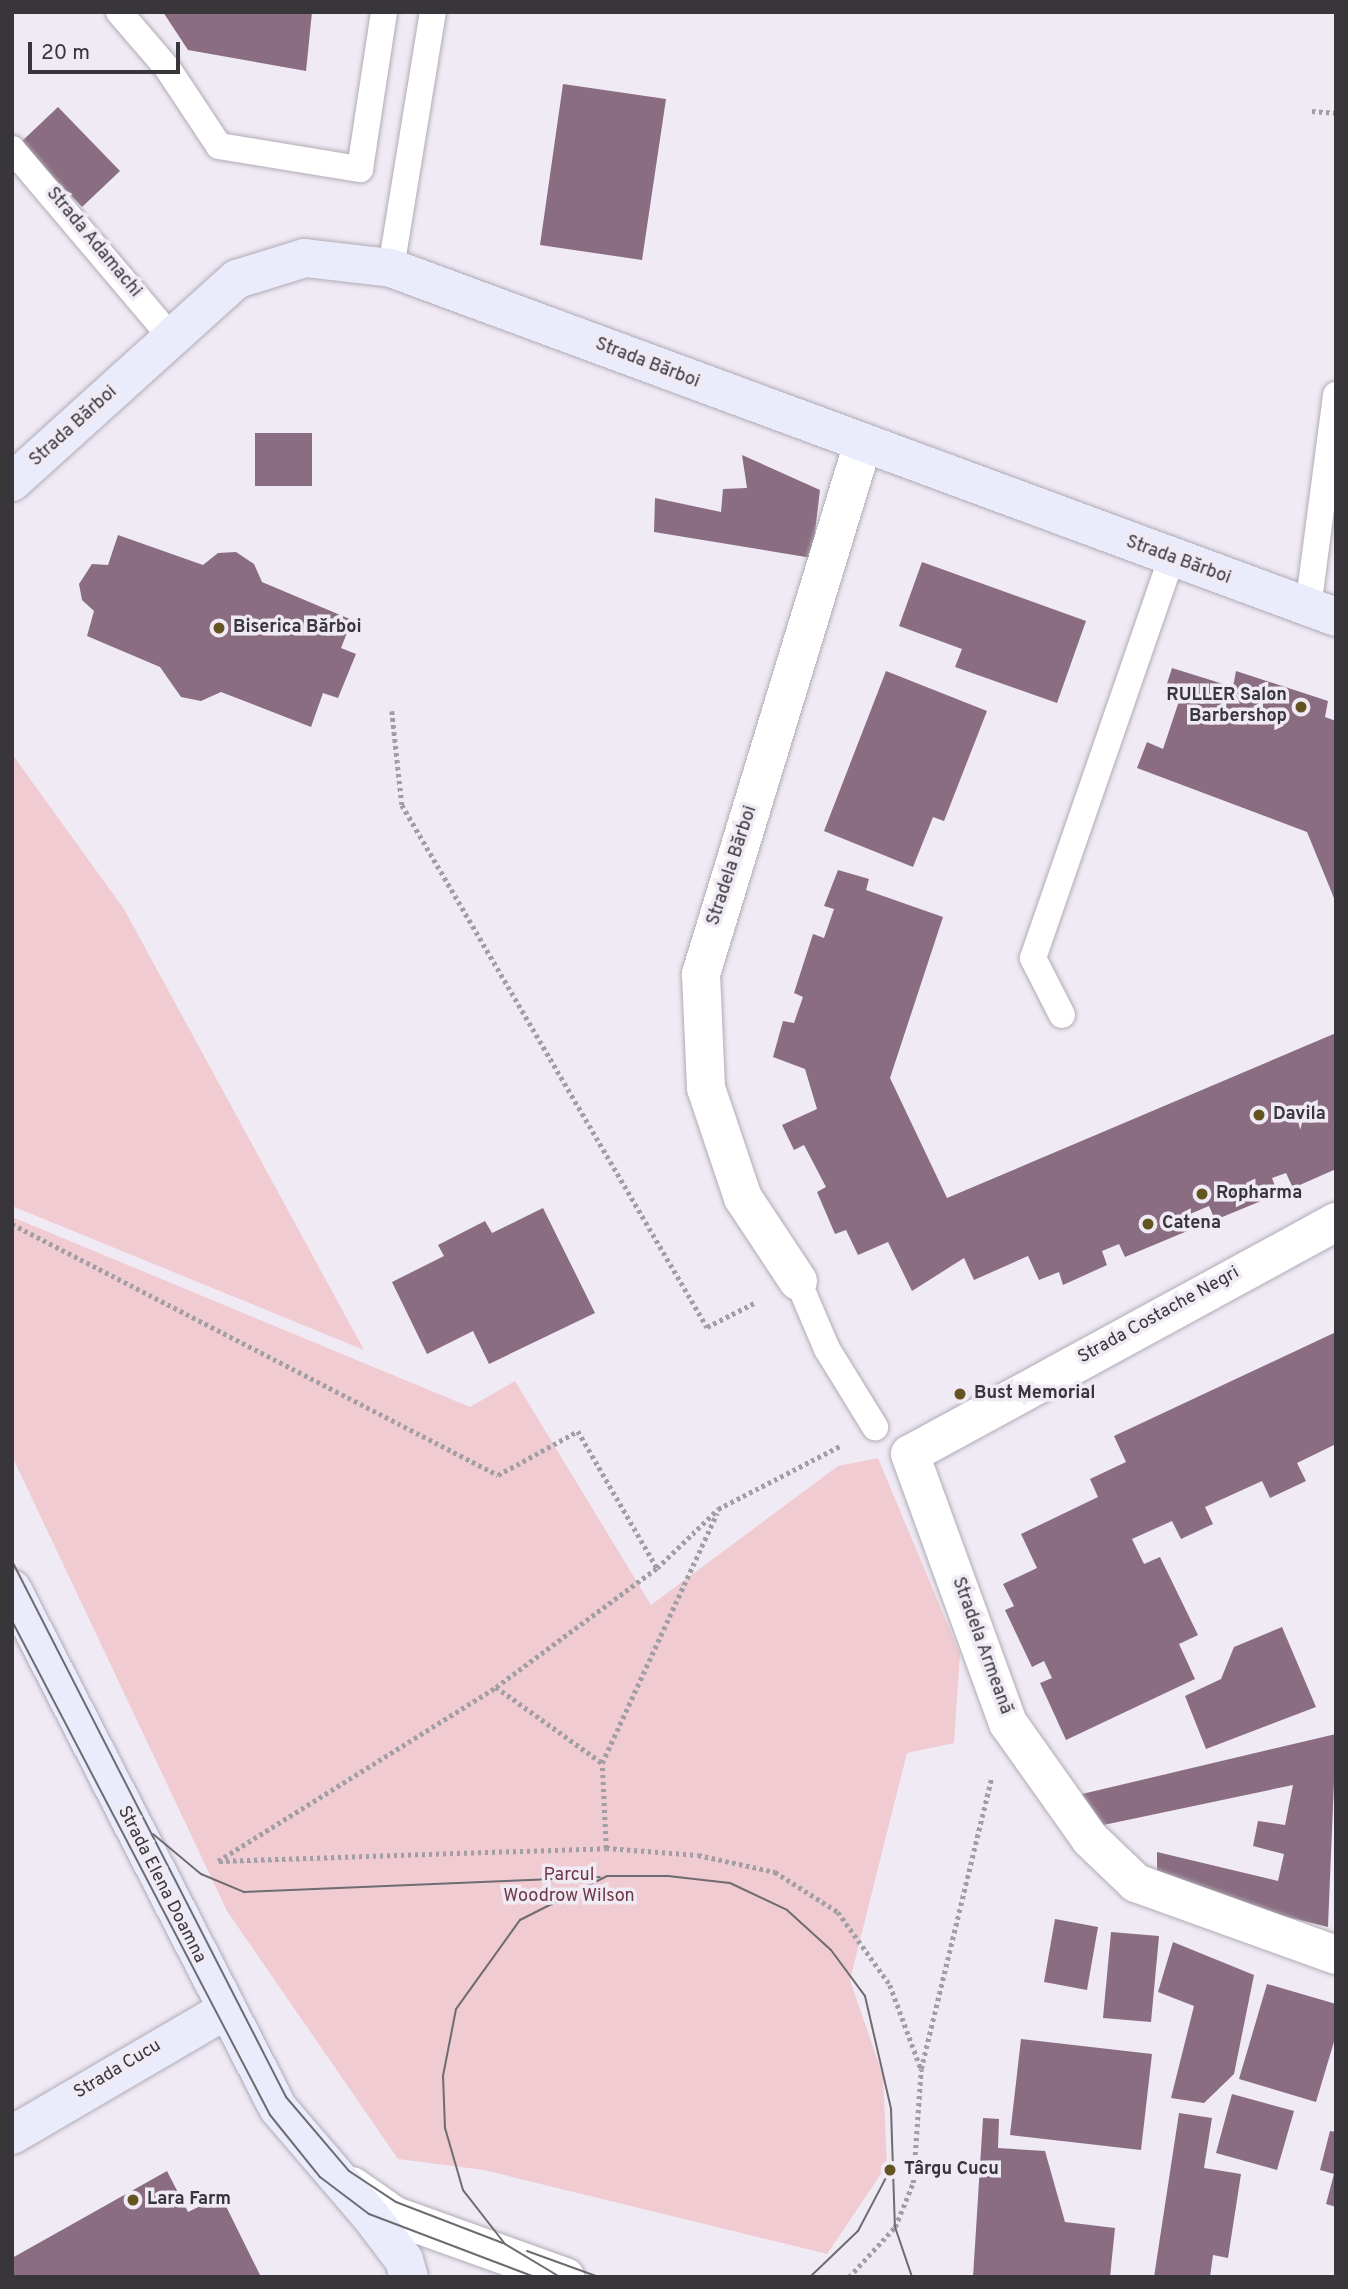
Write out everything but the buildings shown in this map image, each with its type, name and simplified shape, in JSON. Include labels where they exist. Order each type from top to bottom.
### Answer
[{"type":"street","name":"Strada Bărboi","points":[[12,482],[237,279],[305,257],[391,268],[1171,559],[1322,612]]},
{"type":"street","name":"Stradela Bărboi","points":[[798,1281],[743,1198],[706,1088],[701,974],[863,443]]},
{"type":"street","name":"Strada Costache Negri","points":[[910,1454],[1336,1222]]},
{"type":"street","name":"Stradela Armeană","points":[[910,1454],[1008,1723],[1090,1839],[1136,1883],[1336,1955]]},
{"type":"street","name":"Strada Elena Doamna","points":[[12,1589],[278,2108],[404,2260],[409,2277]]},
{"type":"street","name":"Strada Cucu","points":[[12,2135],[226,2010]]},
{"type":"street","points":[[329,2169],[395,2216],[565,2277]]},
{"type":"lane","points":[[119,12],[168,69],[219,146],[360,169],[384,12]]},
{"type":"lane","points":[[391,268],[433,12]]},
{"type":"lane","name":"Strada Adamachi","points":[[12,149],[172,338]]},
{"type":"lane","points":[[1322,612],[1336,395]]},
{"type":"lane","points":[[1062,1015],[1033,958],[1171,559]]},
{"type":"lane","points":[[798,1281],[827,1349],[875,1427]]},
{"type":"path","points":[[1312,111],[1336,113]]},
{"type":"path","points":[[392,711],[402,805],[707,1327],[798,1281]]},
{"type":"path","points":[[12,1224],[498,1475],[578,1431],[657,1568]]},
{"type":"path","points":[[875,1427],[718,1509],[657,1568],[496,1687],[218,1861],[606,1849],[698,1855],[775,1872],[838,1912],[890,1984],[921,2069]]},
{"type":"path","points":[[606,1849],[602,1763],[718,1509]]},
{"type":"path","points":[[496,1687],[602,1763]]},
{"type":"path","points":[[849,2277],[895,2227],[913,2183],[921,2069],[988,1789]]},
{"type":"green space","points":[[12,754],[124,909],[364,1350],[12,1206]]},
{"type":"green space","name":"Parcul Woodrow Wilson","points":[[12,1217],[470,1407],[515,1381],[651,1605],[838,1466],[878,1458],[960,1654],[954,1743],[907,1753],[850,1980],[883,2076],[887,2165],[827,2254],[484,2170],[398,2159],[227,1911],[12,1456]]},
{"type":"tram line","points":[[12,1561],[286,2097],[349,2171],[396,2202],[503,2243]]},
{"type":"tram line","points":[[12,1621],[270,2115],[320,2177],[369,2214],[535,2277]]},
{"type":"tram line","points":[[153,1834],[201,1874],[244,1892],[600,1877]]},
{"type":"tram line","points":[[560,2277],[505,2244],[463,2190],[445,2128],[443,2076],[456,2009],[520,1920],[607,1876],[668,1876],[730,1883],[787,1910],[831,1950],[865,1996],[891,2109],[895,2227],[912,2277]]},
{"type":"tram line","points":[[810,2277],[858,2231],[890,2170]]},
{"type":"tram line","points":[[527,2251],[599,2277]]},
{"type":"place","name":"Biserica Bărboi","points":[[219,628]]},
{"type":"place","name":"RULLER Salon Barbershop","points":[[1301,707]]},
{"type":"place","name":"Davila","points":[[1259,1115]]},
{"type":"place","name":"Ropharma","points":[[1202,1194]]},
{"type":"place","name":"Catena","points":[[1148,1224]]},
{"type":"place","name":"Bust Memorial","points":[[960,1394]]},
{"type":"place","name":"Târgu Cucu","points":[[890,2170]]},
{"type":"place","name":"Lara Farm","points":[[133,2200]]}]
